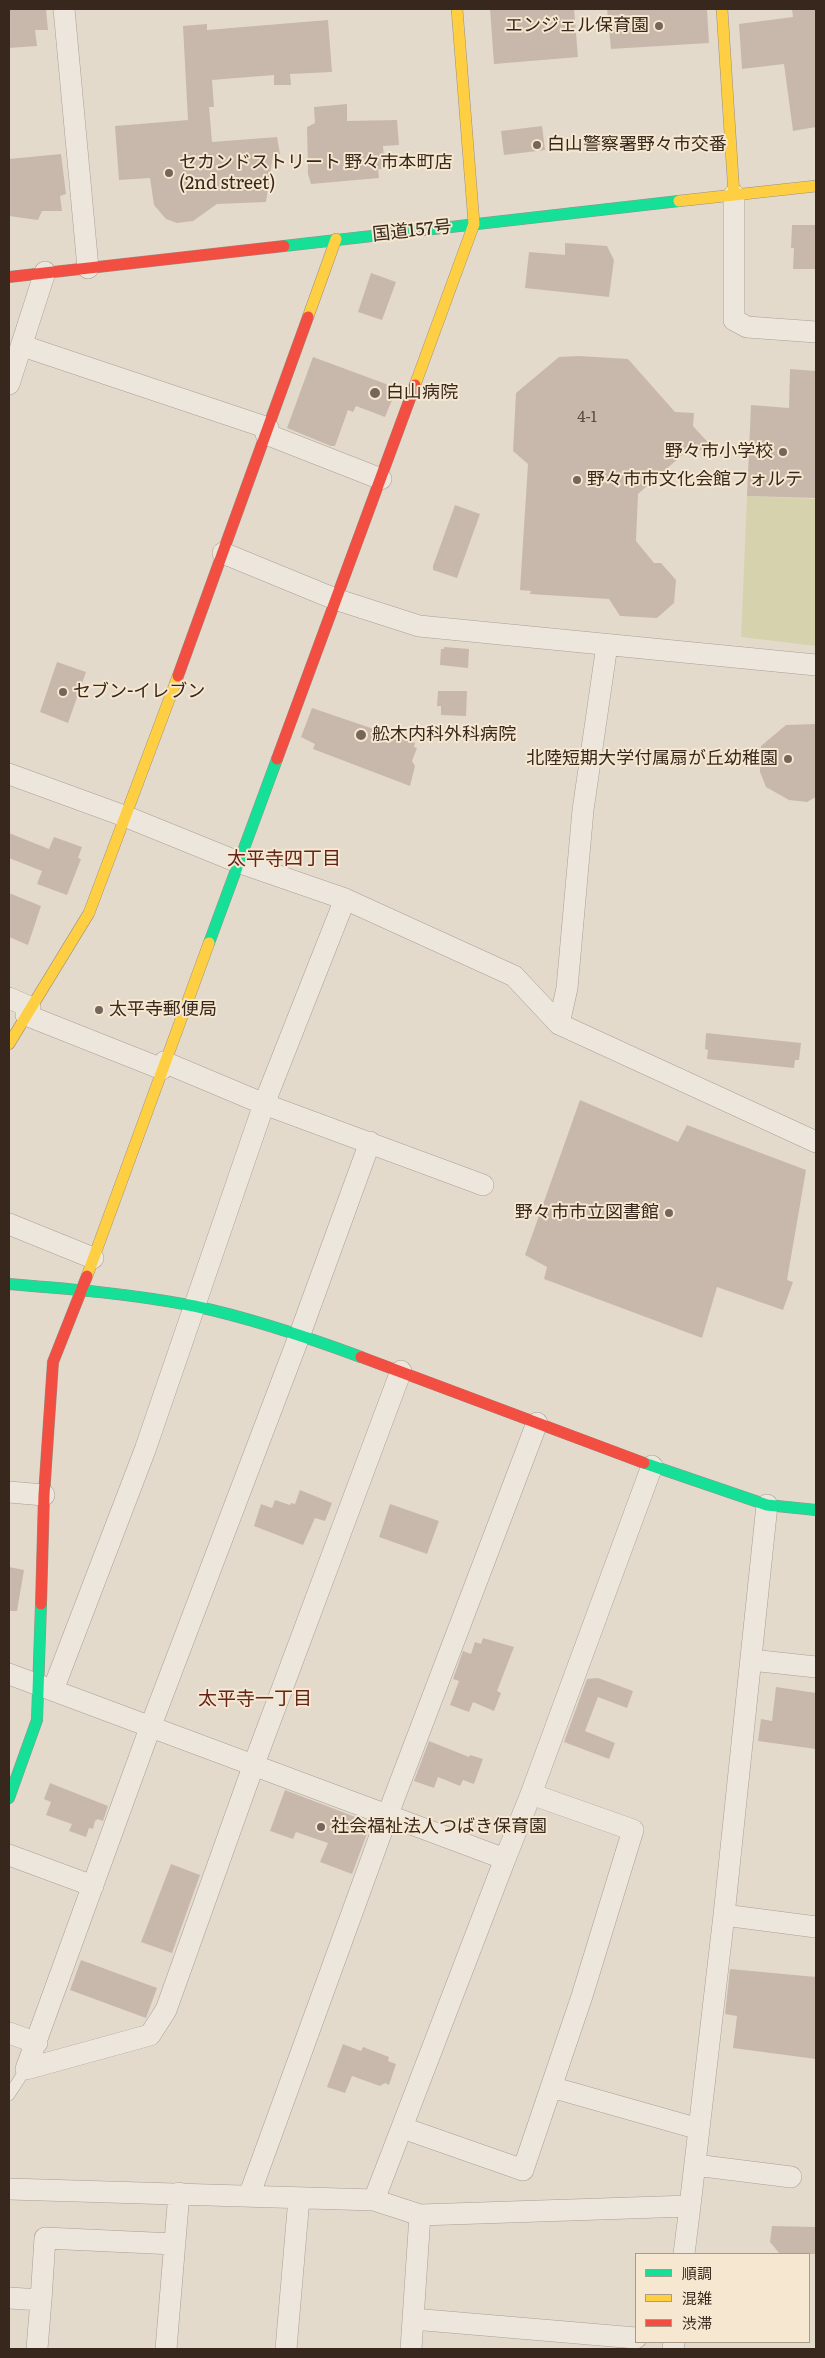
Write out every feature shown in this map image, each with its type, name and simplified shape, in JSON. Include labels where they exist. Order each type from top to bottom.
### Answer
[{"type":"main road","points":[[9,1798],[37,1720],[46,1687],[44,1495],[53,1362],[83,1290],[92,1258],[474,224],[457,9]]},
{"type":"main road","points":[[722,9],[734,195]]},
{"type":"main road","name":"国道157号","points":[[9,277],[816,186]]},
{"type":"main road","points":[[9,1044],[89,913],[127,817],[336,239]]},
{"type":"main road","points":[[9,1284],[83,1290],[194,1306],[300,1334],[652,1466],[767,1505],[816,1510]]},
{"type":"street","points":[[64,9],[88,268]]},
{"type":"street","points":[[734,195],[734,320],[748,327],[816,332]]},
{"type":"street","points":[[9,384],[23,346],[45,272]]},
{"type":"street","points":[[23,346],[267,431],[381,479]]},
{"type":"street","points":[[223,553],[336,599],[418,626],[816,665]]},
{"type":"street","points":[[559,1024],[567,988],[584,810],[608,645]]},
{"type":"street","points":[[9,774],[127,817],[238,862],[345,899],[514,976],[559,1024],[816,1139]]},
{"type":"street","points":[[46,1687],[145,1450],[264,1104],[345,899]]},
{"type":"street","points":[[9,998],[28,1011],[163,1066],[483,1185]]},
{"type":"street","points":[[26,2069],[150,1728],[300,1334],[370,1142]]},
{"type":"street","points":[[9,1224],[92,1258]]},
{"type":"street","points":[[26,2069],[150,2035],[166,2010],[254,1764],[401,1371]]},
{"type":"street","points":[[249,2196],[388,1814],[536,1423]]},
{"type":"street","points":[[374,2200],[531,1794],[652,1466]]},
{"type":"street","points":[[9,1492],[44,1495]]},
{"type":"street","points":[[684,2253],[724,1915],[767,1505]]},
{"type":"street","points":[[751,1660],[816,1667]]},
{"type":"street","points":[[9,1674],[505,1859]]},
{"type":"street","points":[[403,2128],[523,2170],[582,1996],[633,1830],[531,1794]]},
{"type":"street","points":[[9,1855],[93,1886]]},
{"type":"street","points":[[724,1915],[816,1927]]},
{"type":"street","points":[[9,2032],[37,2043]]},
{"type":"street","points":[[551,2087],[699,2129]]},
{"type":"street","points":[[695,2165],[791,2177]]},
{"type":"street","points":[[9,2189],[374,2200],[420,2215],[690,2206]]},
{"type":"street","points":[[166,2349],[178,2193]]},
{"type":"street","points":[[286,2349],[299,2198]]},
{"type":"street","points":[[411,2349],[420,2215]]},
{"type":"street","points":[[37,2349],[45,2238],[174,2244]]},
{"type":"street","points":[[9,2298],[41,2300]]},
{"type":"street","points":[[413,2320],[635,2338]]},
{"type":"lane","points":[[9,2095],[26,2069]]},
{"type":"shaded area","points":[[747,496],[816,499],[816,646],[741,637]]},
{"type":"building","points":[[9,9],[46,9],[48,30],[35,30],[37,46],[9,48]]},
{"type":"building","points":[[490,9],[574,9],[578,57],[494,64]]},
{"type":"building","name":"エンジェル保育園","points":[[607,9],[707,9],[709,43],[611,49]]},
{"type":"building","points":[[792,9],[816,9],[816,127],[793,131],[784,64],[742,69],[739,24],[793,17]]},
{"type":"building","points":[[328,20],[332,72],[290,74],[291,85],[274,85],[274,75],[212,80],[214,107],[209,107],[212,142],[277,137],[280,154],[273,155],[266,202],[217,204],[193,221],[177,223],[166,219],[154,205],[150,178],[119,180],[115,126],[188,120],[183,26],[207,24],[207,30]]},
{"type":"building","points":[[347,104],[347,121],[397,120],[399,145],[383,146],[385,169],[378,169],[379,178],[311,184],[308,174],[307,127],[315,123],[314,107]]},
{"type":"building","points":[[542,126],[545,150],[504,155],[501,131]]},
{"type":"building","points":[[61,154],[66,194],[60,196],[62,211],[42,211],[38,220],[9,216],[9,159]]},
{"type":"building","points":[[792,225],[816,225],[816,269],[793,269],[794,248],[791,248]]},
{"type":"building","points":[[565,243],[607,246],[614,260],[609,297],[525,288],[529,252],[565,255]]},
{"type":"building","points":[[371,273],[396,282],[382,320],[358,312]]},
{"type":"building","name":"野々市市文化会館フォルテ","points":[[579,356],[628,359],[675,412],[694,413],[693,426],[715,450],[688,450],[638,494],[636,541],[654,563],[661,563],[676,580],[674,603],[657,618],[620,616],[609,599],[530,594],[531,591],[520,590],[528,464],[513,451],[516,393],[559,357]]},
{"type":"building","points":[[313,357],[397,388],[385,417],[356,406],[353,412],[348,410],[335,446],[287,428]]},
{"type":"building","name":"野々市小学校","points":[[790,369],[816,371],[816,498],[747,496],[751,405],[789,408]]},
{"type":"building","points":[[455,505],[480,514],[457,578],[433,570]]},
{"type":"building","points":[[444,647],[469,649],[468,668],[440,665],[441,649],[444,649]]},
{"type":"building","name":"セブン-イレブン","points":[[57,662],[86,672],[68,723],[40,712]]},
{"type":"building","points":[[438,691],[467,691],[466,716],[441,715],[441,706],[437,706]]},
{"type":"building","points":[[312,708],[415,743],[414,747],[417,748],[412,761],[415,766],[410,786],[313,749],[315,744],[301,737]]},
{"type":"building","name":"北陸短期大学付属扇が丘幼稚園","points":[[816,724],[816,797],[807,802],[789,800],[766,787],[760,772],[761,746],[786,725]]},
{"type":"building","points":[[9,833],[49,849],[54,837],[82,847],[78,858],[81,859],[67,895],[37,884],[42,871],[9,858]]},
{"type":"building","points":[[9,893],[41,906],[28,945],[9,937]]},
{"type":"building","points":[[706,1033],[801,1043],[799,1060],[795,1060],[794,1068],[707,1059],[708,1050],[705,1049]]},
{"type":"building","name":"野々市市立図書館","points":[[580,1100],[678,1142],[687,1125],[806,1170],[787,1280],[793,1282],[783,1310],[717,1287],[702,1338],[544,1279],[547,1267],[525,1255]]},
{"type":"building","points":[[300,1490],[332,1503],[325,1521],[315,1518],[303,1545],[254,1526],[261,1504],[272,1508],[275,1500],[290,1505],[291,1503],[295,1504]]},
{"type":"building","points":[[390,1504],[439,1521],[427,1554],[379,1537]]},
{"type":"building","points":[[9,1567],[24,1570],[17,1611],[9,1611]]},
{"type":"building","points":[[483,1638],[514,1647],[497,1691],[501,1693],[494,1711],[473,1702],[469,1712],[450,1705],[459,1681],[453,1679],[463,1651],[471,1654],[475,1642],[481,1644]]},
{"type":"building","points":[[598,1678],[633,1691],[627,1708],[598,1697],[585,1731],[615,1743],[609,1759],[564,1742],[587,1679]]},
{"type":"building","points":[[776,1687],[816,1693],[816,1749],[758,1741],[761,1719],[772,1721]]},
{"type":"building","points":[[429,1741],[469,1757],[470,1755],[483,1759],[474,1784],[463,1780],[460,1786],[438,1777],[434,1788],[414,1781]]},
{"type":"building","points":[[50,1783],[108,1806],[103,1821],[98,1819],[95,1821],[93,1829],[89,1828],[86,1837],[69,1831],[72,1824],[46,1815],[51,1802],[44,1799]]},
{"type":"building","points":[[285,1790],[371,1823],[352,1874],[320,1862],[328,1843],[296,1832],[293,1839],[270,1831]]},
{"type":"building","points":[[171,1864],[200,1875],[172,1953],[141,1942]]},
{"type":"building","points":[[81,1960],[157,1988],[146,2018],[70,1990]]},
{"type":"building","points":[[730,1969],[816,1977],[816,2059],[733,2048],[737,2016],[725,2014]]},
{"type":"building","points":[[343,2044],[361,2051],[363,2047],[389,2057],[388,2061],[396,2064],[389,2085],[385,2083],[380,2086],[352,2076],[345,2093],[327,2087]]},
{"type":"building","points":[[772,2226],[816,2227],[816,2254],[779,2253],[770,2242]]},
{"type":"traffic: fast","points":[[284,246],[679,201]]},
{"type":"traffic: fast","points":[[209,943],[277,759]]},
{"type":"traffic: fast","points":[[9,1284],[125,1295],[194,1306],[279,1328],[361,1357]]},
{"type":"traffic: fast","points":[[644,1463],[767,1505],[816,1510]]},
{"type":"traffic: fast","points":[[9,1798],[37,1720],[41,1604]]},
{"type":"traffic: slow","points":[[415,385],[474,224],[457,9]]},
{"type":"traffic: slow","points":[[722,9],[734,195]]},
{"type":"traffic: slow","points":[[679,201],[816,186]]},
{"type":"traffic: slow","points":[[308,317],[336,239]]},
{"type":"traffic: slow","points":[[9,1044],[89,913],[178,676]]},
{"type":"traffic: slow","points":[[87,1276],[209,943]]},
{"type":"traffic: jam","points":[[9,277],[284,246]]},
{"type":"traffic: jam","points":[[178,676],[308,317]]},
{"type":"traffic: jam","points":[[277,759],[415,385]]},
{"type":"traffic: jam","points":[[41,1604],[44,1495],[53,1362],[87,1276]]},
{"type":"traffic: jam","points":[[361,1357],[644,1463]]},
{"type":"place","name":"エンジェル保育園","points":[[659,26]]},
{"type":"place","name":"白山警察署野々市交番","points":[[537,145]]},
{"type":"place","name":"セカンドストリート 野々市本町店 (2nd street)","points":[[169,173]]},
{"type":"place","name":"白山病院","points":[[375,393]]},
{"type":"place","name":"野々市小学校","points":[[783,452]]},
{"type":"place","name":"野々市市文化会館フォルテ","points":[[577,480]]},
{"type":"place","name":"セブン-イレブン","points":[[63,692]]},
{"type":"place","name":"舩木内科外科病院","points":[[361,735]]},
{"type":"place","name":"北陸短期大学付属扇が丘幼稚園","points":[[788,759]]},
{"type":"place","name":"太平寺郵便局","points":[[99,1010]]},
{"type":"place","name":"野々市市立図書館","points":[[669,1213]]},
{"type":"place","name":"社会福祉法人つばき保育園","points":[[321,1827]]},
{"type":"district","name":"太平寺四丁目","points":[[284,859]]},
{"type":"district","name":"太平寺一丁目","points":[[255,1699]]}]
